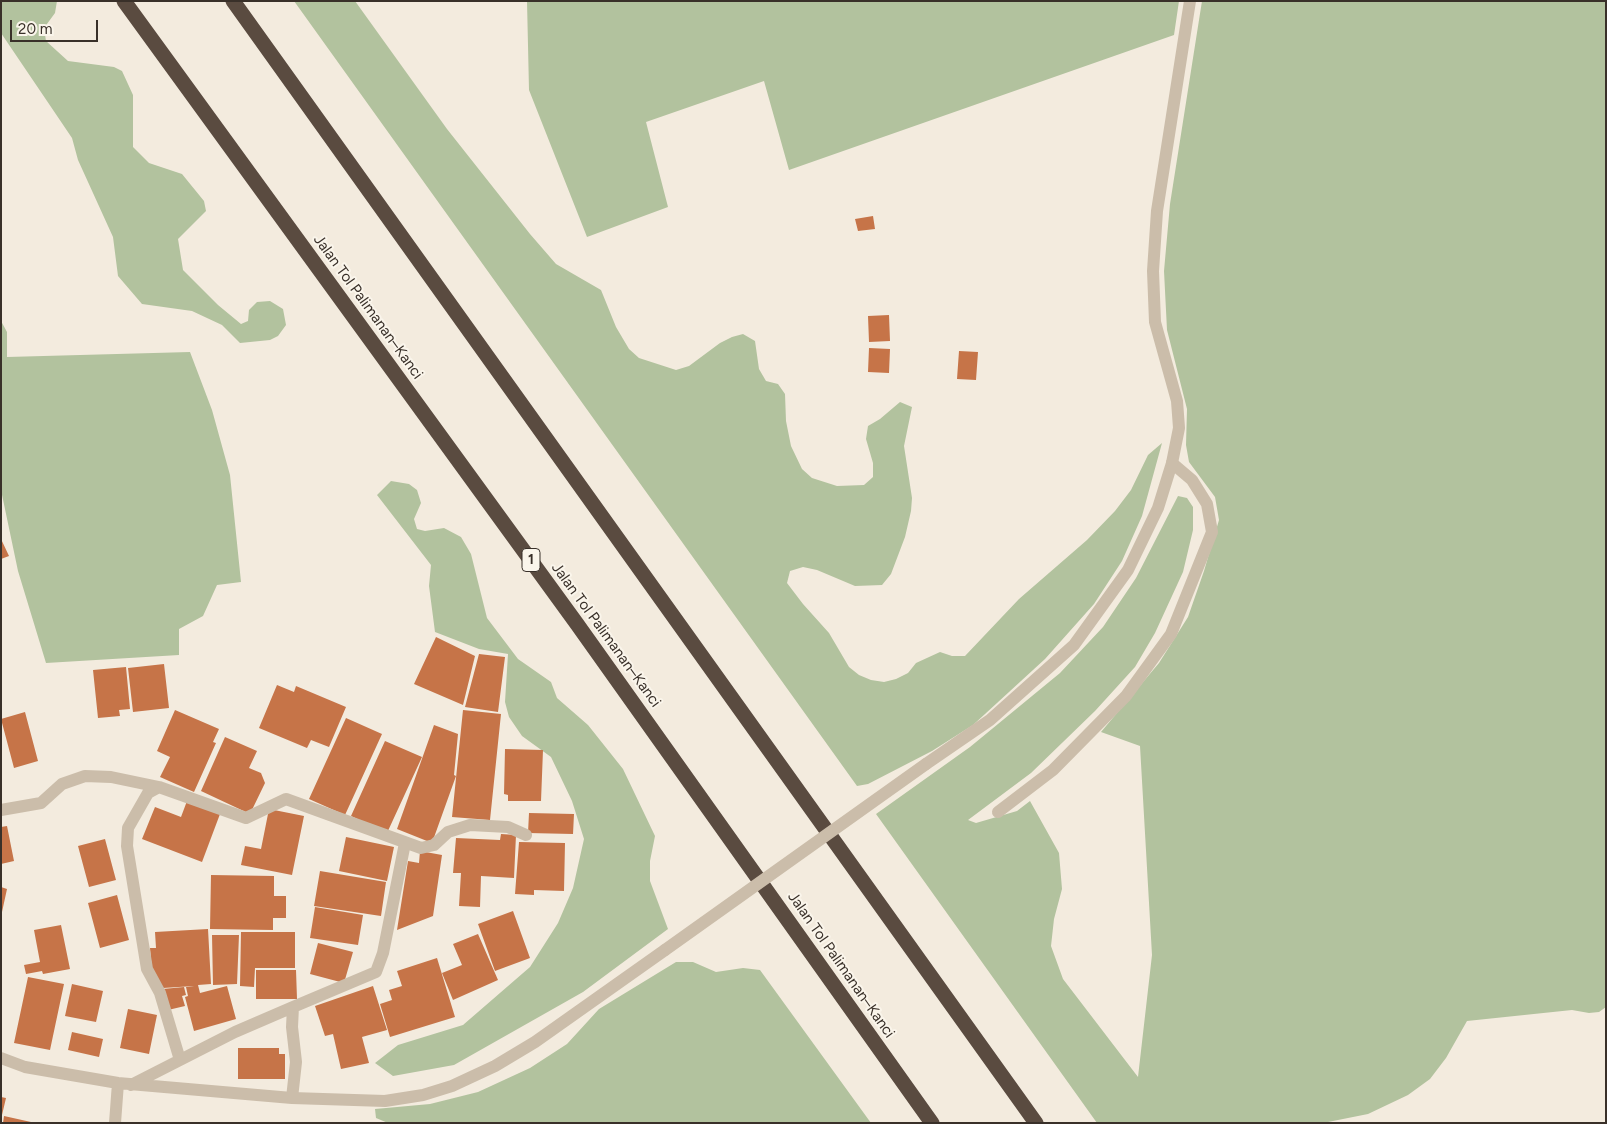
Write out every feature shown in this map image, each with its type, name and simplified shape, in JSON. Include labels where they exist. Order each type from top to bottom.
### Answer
[{"type":"highway","name":"Jalan Tol Palimanan–Kanci","points":[[124,1],[577,624],[932,1123]]},
{"type":"highway","points":[[233,1],[1036,1123]]},
{"type":"street","points":[[1,1058],[25,1066],[124,1084],[292,1098],[385,1101],[452,1086],[495,1066],[535,1042],[990,720],[1074,646],[1128,570],[1158,508],[1172,463],[1179,428],[1177,401],[1155,322],[1153,271],[1157,211],[1190,1]]},
{"type":"street","points":[[998,812],[1053,770],[1126,696],[1171,634],[1212,532],[1207,504],[1192,480],[1172,463]]},
{"type":"street","points":[[1,810],[41,803],[62,784],[85,776],[111,777],[159,787],[246,818],[286,799],[404,844],[421,848],[434,845],[448,832],[470,824],[508,827],[526,835]]},
{"type":"street","points":[[159,787],[148,793],[128,828],[127,846],[147,969],[160,993],[180,1060]]},
{"type":"street","points":[[124,1084],[180,1060],[235,1032],[376,972],[383,953],[404,844]]},
{"type":"street","points":[[292,1098],[296,1062],[292,1027],[293,1007]]},
{"type":"street","points":[[115,1123],[124,1084]]},
{"type":"green space","points":[[1,1],[57,1],[55,13],[44,28],[46,41],[68,61],[114,67],[122,71],[133,95],[133,147],[149,163],[182,174],[204,201],[206,211],[178,239],[183,270],[218,305],[241,324],[248,321],[249,310],[257,302],[270,301],[283,309],[286,325],[278,336],[270,340],[240,343],[222,325],[192,311],[142,304],[118,276],[113,237],[78,160],[72,138],[1,33]]},
{"type":"green space","points":[[294,1],[355,1],[447,129],[530,234],[556,264],[601,290],[616,327],[629,349],[639,358],[676,370],[689,366],[720,343],[732,337],[743,334],[755,341],[759,369],[766,381],[778,384],[785,394],[786,421],[791,446],[802,469],[812,478],[837,486],[864,485],[873,477],[873,463],[866,439],[868,426],[880,419],[900,402],[912,407],[904,446],[912,498],[911,511],[905,537],[891,574],[882,585],[855,586],[817,570],[803,567],[790,571],[787,583],[829,633],[849,667],[859,675],[871,680],[884,682],[908,673],[916,663],[940,652],[952,656],[965,656],[1019,599],[1087,540],[1115,511],[1131,490],[1148,455],[1162,443],[1142,516],[1122,561],[1094,604],[1045,659],[973,725],[932,751],[868,784],[857,786]]},
{"type":"green space","points":[[527,1],[1179,1],[1174,35],[789,170],[764,81],[646,122],[668,207],[587,237],[529,90]]},
{"type":"green space","points":[[1202,1],[1606,1],[1606,1007],[1599,1012],[1589,1013],[1572,1010],[1467,1021],[1446,1058],[1430,1079],[1408,1095],[1368,1114],[1323,1123],[1097,1123],[876,814],[970,747],[1060,673],[1103,627],[1136,578],[1178,496],[1187,498],[1193,507],[1193,530],[1183,572],[1155,633],[1135,667],[1095,711],[1031,773],[968,820],[976,823],[1017,811],[1030,801],[1059,853],[1062,889],[1054,919],[1051,946],[1063,979],[1138,1077],[1152,955],[1140,746],[1101,732],[1159,663],[1188,617],[1219,520],[1215,497],[1189,462],[1186,445],[1187,409],[1167,330],[1164,271],[1170,204]]},
{"type":"green space","points":[[1,321],[7,332],[7,357],[190,352],[212,410],[230,475],[241,582],[217,585],[203,616],[179,629],[179,655],[46,663],[18,571],[1,490]]},
{"type":"green space","points":[[391,481],[409,484],[417,490],[421,503],[414,519],[417,529],[425,531],[444,528],[461,537],[471,554],[487,618],[518,659],[551,682],[557,698],[588,725],[623,769],[655,836],[650,861],[650,881],[668,929],[583,992],[454,1065],[393,1076],[375,1063],[398,1045],[463,1025],[530,967],[558,923],[573,888],[584,839],[572,801],[551,757],[522,736],[509,717],[505,702],[508,654],[479,649],[435,632],[429,586],[431,565],[377,495]]},
{"type":"green space","points":[[676,962],[693,962],[716,972],[743,968],[760,970],[871,1123],[388,1123],[376,1118],[375,1109],[430,1104],[478,1092],[530,1068],[567,1044],[599,1009]]},
{"type":"building","points":[[873,216],[875,229],[858,231],[855,219]]},
{"type":"building","points":[[889,315],[890,341],[869,342],[868,316]]},
{"type":"building","points":[[869,348],[890,349],[889,373],[868,372]]},
{"type":"building","points":[[959,351],[978,352],[976,380],[957,379]]},
{"type":"building","points":[[1,539],[9,556],[1,559]]},
{"type":"building","points":[[436,637],[475,656],[463,705],[414,684]]},
{"type":"building","points":[[479,654],[505,657],[498,712],[465,707]]},
{"type":"building","points":[[164,664],[169,708],[133,712],[128,668]]},
{"type":"building","points":[[126,667],[130,709],[119,710],[120,716],[98,718],[93,670]]},
{"type":"building","points":[[277,685],[294,692],[296,686],[346,707],[329,747],[311,740],[307,748],[259,728]]},
{"type":"building","points":[[175,710],[219,729],[213,742],[216,743],[194,792],[160,777],[170,757],[157,751]]},
{"type":"building","points":[[463,710],[501,714],[490,820],[452,817]]},
{"type":"building","points":[[25,712],[38,761],[14,768],[1,719]]},
{"type":"building","points":[[346,718],[382,734],[345,815],[309,799]]},
{"type":"building","points":[[434,725],[458,734],[454,775],[456,776],[432,843],[397,829]]},
{"type":"building","points":[[225,737],[257,751],[249,768],[261,773],[265,783],[250,814],[201,791]]},
{"type":"building","points":[[385,741],[422,757],[387,833],[351,816]]},
{"type":"building","points":[[505,749],[543,750],[541,801],[508,801],[508,795],[504,794]]},
{"type":"building","points":[[187,801],[220,814],[202,862],[142,839],[155,807],[181,817]]},
{"type":"building","points":[[269,809],[304,816],[292,875],[241,865],[245,846],[261,849]]},
{"type":"building","points":[[529,813],[574,814],[573,834],[528,833]]},
{"type":"building","points":[[7,826],[14,861],[1,864],[1,827]]},
{"type":"building","points":[[501,834],[516,835],[514,878],[481,876],[480,907],[459,906],[461,873],[453,873],[456,838],[500,840]]},
{"type":"building","points":[[346,837],[394,847],[387,881],[339,871]]},
{"type":"building","points":[[105,839],[116,880],[89,887],[78,846]]},
{"type":"building","points":[[519,842],[565,843],[564,891],[534,890],[534,895],[515,894]]},
{"type":"building","points":[[420,851],[442,855],[433,916],[397,930],[408,861],[419,863]]},
{"type":"building","points":[[320,871],[386,882],[381,916],[314,906]]},
{"type":"building","points":[[211,875],[274,876],[274,896],[286,896],[286,918],[273,918],[273,930],[210,929]]},
{"type":"building","points":[[1,887],[7,889],[2,912],[1,912]]},
{"type":"building","points":[[117,895],[129,940],[100,948],[88,903]]},
{"type":"building","points":[[315,907],[363,915],[358,945],[310,938]]},
{"type":"building","points":[[513,911],[530,958],[495,971],[478,924]]},
{"type":"building","points":[[61,925],[70,969],[43,974],[42,971],[26,974],[24,965],[40,962],[34,930]]},
{"type":"building","points":[[208,929],[211,984],[198,985],[200,993],[227,986],[236,1019],[194,1031],[185,997],[188,996],[186,987],[194,986],[163,988],[152,971],[150,948],[156,948],[155,932]]},
{"type":"building","points":[[241,932],[295,932],[295,968],[255,968],[254,987],[240,986]]},
{"type":"building","points":[[478,934],[498,980],[453,1000],[442,973],[462,965],[453,944]]},
{"type":"building","points":[[212,935],[239,935],[237,984],[213,985]]},
{"type":"building","points":[[318,943],[353,952],[344,983],[310,974]]},
{"type":"building","points":[[437,958],[455,1017],[390,1037],[380,1004],[392,1000],[389,990],[402,986],[397,971]]},
{"type":"building","points":[[256,970],[296,970],[297,999],[256,999]]},
{"type":"building","points":[[28,977],[64,984],[50,1050],[14,1043]]},
{"type":"building","points":[[72,984],[103,991],[96,1022],[65,1016]]},
{"type":"building","points":[[373,986],[387,1030],[362,1037],[369,1063],[341,1069],[333,1034],[325,1036],[315,1006]]},
{"type":"building","points":[[184,987],[186,995],[182,996],[185,1006],[168,1010],[163,989]]},
{"type":"building","points":[[128,1009],[157,1015],[149,1054],[120,1048]]},
{"type":"building","points":[[72,1032],[103,1039],[99,1057],[68,1050]]},
{"type":"building","points":[[238,1048],[279,1048],[279,1054],[285,1054],[285,1079],[238,1079]]},
{"type":"building","points":[[1,1097],[6,1098],[2,1115],[1,1115]]},
{"type":"building","points":[[4,1116],[31,1122],[31,1123],[3,1123]]}]
